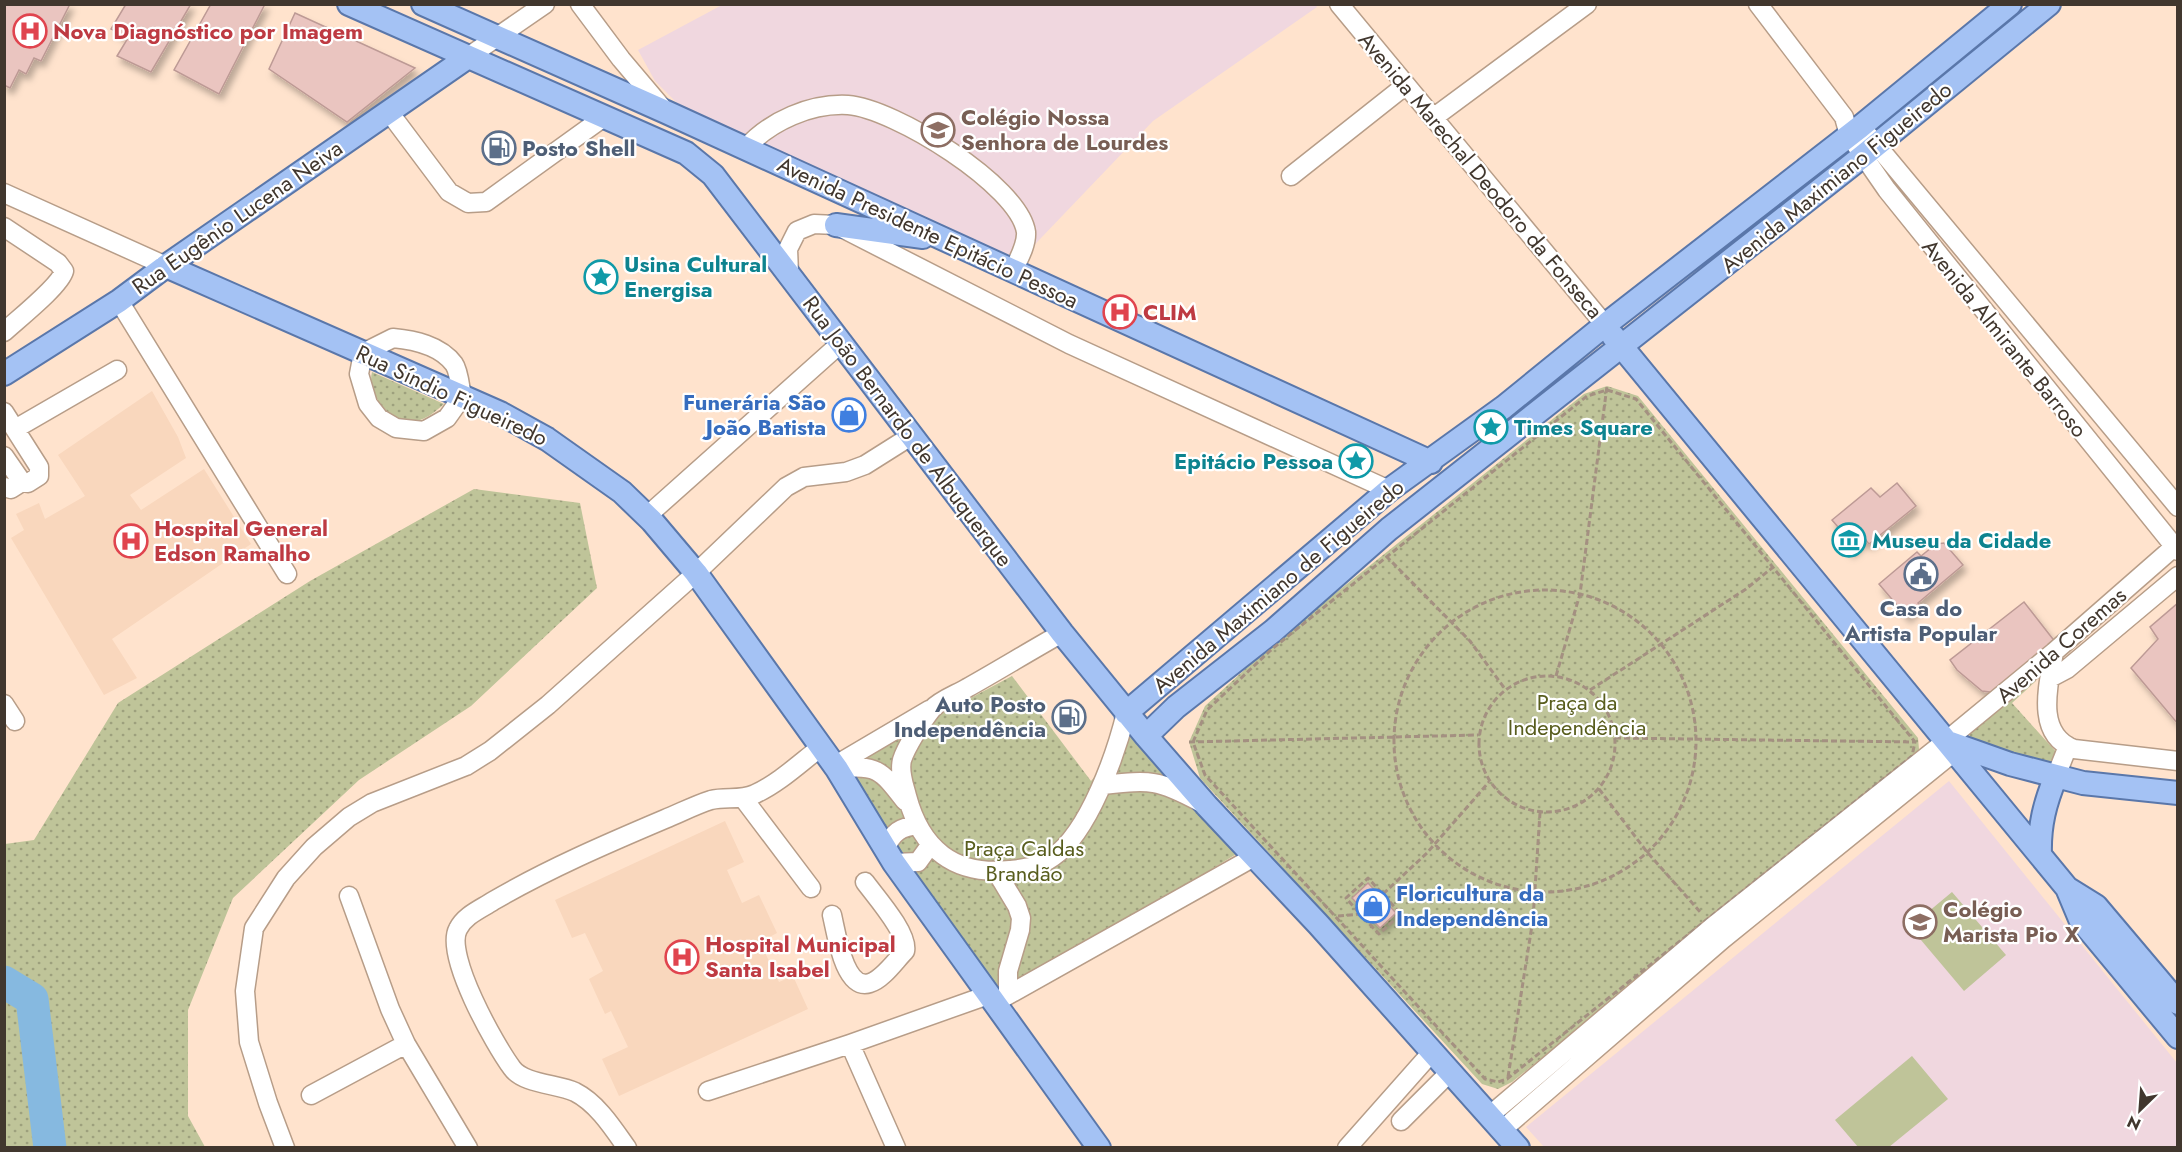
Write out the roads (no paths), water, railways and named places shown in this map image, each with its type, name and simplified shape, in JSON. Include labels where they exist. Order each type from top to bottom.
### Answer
[{"type":"main road","points":[[349,4],[604,117]]},
{"type":"main road","name":"Avenida Presidente Epitácio Pessoa","points":[[423,4],[746,148],[1431,462]]},
{"type":"main road","name":"Avenida Maximiano Figueiredo","points":[[1605,325],[1851,127],[2010,4]]},
{"type":"main road","name":"Avenida Maximiano Figueiredo","points":[[1622,347],[2049,4]]},
{"type":"main road","name":"Rua Eugênio Lucena Neiva","points":[[4,374],[119,301],[468,57]]},
{"type":"main road","name":"Rua João Bernardo de Albuquerque","points":[[604,117],[686,153],[713,175],[1062,633],[1126,713]]},
{"type":"main road","points":[[836,225],[948,241]]},
{"type":"main road","name":"Rua Síndio Figueiredo","points":[[166,266],[500,413],[547,439],[653,512],[836,767]]},
{"type":"main road","points":[[1431,462],[1504,407],[1605,325]]},
{"type":"main road","name":"Avenida Marechal Deodoro da Fonseca","points":[[1605,325],[1622,347]]},
{"type":"main road","points":[[1146,736],[1176,707],[1273,631],[1389,529],[1622,347],[2067,888],[2080,919],[2178,1037]]},
{"type":"main road","name":"Avenida Maximiano de Figueiredo","points":[[1126,713],[1389,490],[1431,462]]},
{"type":"main road","points":[[1126,713],[1207,806],[1318,924],[1518,1148]]},
{"type":"main road","points":[[1950,747],[2083,783],[2178,794]]},
{"type":"main road","points":[[836,767],[890,856],[997,997],[1099,1148]]},
{"type":"main road","points":[[2040,855],[2041,817],[2056,776]]},
{"type":"main road","points":[[2067,888],[2096,906],[2178,1004]]},
{"type":"street","points":[[468,57],[545,4]]},
{"type":"street","points":[[580,4],[621,59],[666,112]]},
{"type":"street","name":"Avenida Marechal Deodoro da Fonseca","points":[[1339,4],[1605,325]]},
{"type":"street","points":[[1433,118],[1587,4]]},
{"type":"street","name":"Avenida Almirante Barroso","points":[[1758,4],[1870,150],[2178,507]]},
{"type":"street","points":[[1291,176],[1406,85]]},
{"type":"street","points":[[746,148],[756,136],[773,125],[799,113],[826,106],[849,105],[882,114],[915,129],[971,166],[1014,207],[1026,232],[1024,246],[1013,271]]},
{"type":"street","points":[[388,112],[449,192],[468,203],[486,202],[604,117]]},
{"type":"street","name":"Avenida Almirante Barroso","points":[[1870,150],[1887,190],[2176,549]]},
{"type":"street","points":[[5,194],[166,266]]},
{"type":"street","name":"Avenida Presidente Epitácio Pessoa","points":[[789,273],[788,249],[797,231],[814,224],[836,225],[1069,344],[1389,490]]},
{"type":"street","points":[[4,226],[58,263],[64,271],[58,282],[4,332]]},
{"type":"street","points":[[119,301],[287,574]]},
{"type":"street","points":[[393,338],[416,340],[439,352],[454,365],[462,396],[447,418],[424,431],[396,428],[379,418],[368,404],[359,374],[363,353],[393,338]]},
{"type":"street","points":[[653,512],[841,343]]},
{"type":"street","points":[[15,429],[117,370]]},
{"type":"street","points":[[4,412],[40,470],[38,477],[28,483],[13,485],[4,456]]},
{"type":"street","points":[[285,1148],[249,1042],[245,991],[254,928],[286,878],[314,847],[357,812],[372,803],[466,766],[490,751],[548,705],[696,573],[786,487],[804,477],[846,472],[865,465],[911,436]]},
{"type":"street","name":"Avenida Coremas","points":[[1950,747],[2054,652],[2176,549]]},
{"type":"street","name":"Avenida Coremas","points":[[2050,678],[2067,669],[2178,576]]},
{"type":"street","points":[[836,767],[1062,633]]},
{"type":"street","points":[[2054,652],[2047,716],[2055,735],[2068,747],[2178,761]]},
{"type":"street","points":[[4,704],[15,721]]},
{"type":"street","points":[[933,708],[902,760],[903,778],[910,807],[918,825],[931,844],[946,859],[961,866],[996,871],[1037,866],[1055,856],[1070,840],[1103,785],[1117,748],[1126,713]]},
{"type":"street","points":[[627,1148],[611,1125],[576,1092],[516,1073],[468,989],[454,948],[457,930],[468,917],[509,892],[594,849],[713,800],[752,796],[767,788],[821,747]]},
{"type":"street","points":[[1495,1123],[1710,923],[1950,747]]},
{"type":"street","points":[[1495,1123],[1723,939],[1950,747]]},
{"type":"street","points":[[2056,776],[2068,747]]},
{"type":"street","points":[[836,767],[860,766],[875,770],[891,783],[910,807]]},
{"type":"street","points":[[1103,785],[1141,781],[1162,783],[1207,806]]},
{"type":"street","points":[[742,798],[810,888]]},
{"type":"street","points":[[918,825],[896,831],[890,856],[918,862],[931,844]]},
{"type":"street","points":[[708,1091],[997,997],[1254,857]]},
{"type":"street","points":[[996,871],[1017,906],[1021,918],[1020,930],[1008,971],[997,997]]},
{"type":"street","points":[[832,915],[840,955],[854,981],[862,985],[872,983],[905,951],[907,944],[902,933],[865,882]]},
{"type":"street","points":[[349,896],[390,1009],[406,1044],[468,1148]]},
{"type":"street","points":[[312,1095],[406,1044]]},
{"type":"street","points":[[850,1044],[896,1148]]},
{"type":"street","points":[[1347,1148],[1432,1052]]},
{"type":"street","points":[[1401,1121],[1450,1072]]},
{"type":"waterway","points":[[4,982],[32,999],[50,1148]]},
{"type":"place","name":"Nova Diagnóstico por Imagem","points":[[30,31]]},
{"type":"place","name":"Colégio Nossa Senhora de Lourdes","points":[[938,130]]},
{"type":"place","name":"Posto Shell","points":[[499,148]]},
{"type":"place","name":"Usina Cultural Energisa","points":[[601,277]]},
{"type":"place","name":"CLIM","points":[[1120,312]]},
{"type":"place","name":"Funerária São João Batista","points":[[849,415]]},
{"type":"place","name":"Times Square","points":[[1491,427]]},
{"type":"place","name":"Epitácio Pessoa","points":[[1356,461]]},
{"type":"place","name":"Museu da Cidade","points":[[1849,540]]},
{"type":"place","name":"Hospital General Edson Ramalho","points":[[131,541]]},
{"type":"place","name":"Casa do Artista Popular","points":[[1921,574]]},
{"type":"place","name":"Auto Posto Independência","points":[[1069,717]]},
{"type":"place","name":"Floricultura da Independência","points":[[1373,906]]},
{"type":"place","name":"Colégio Marista Pio X","points":[[1920,922]]},
{"type":"place","name":"Hospital Municipal Santa Isabel","points":[[682,957]]},
{"type":"park label","name":"Praça da Independência","points":[[1577,714]]},
{"type":"park label","name":"Praça Caldas Brandão","points":[[1024,860]]}]
